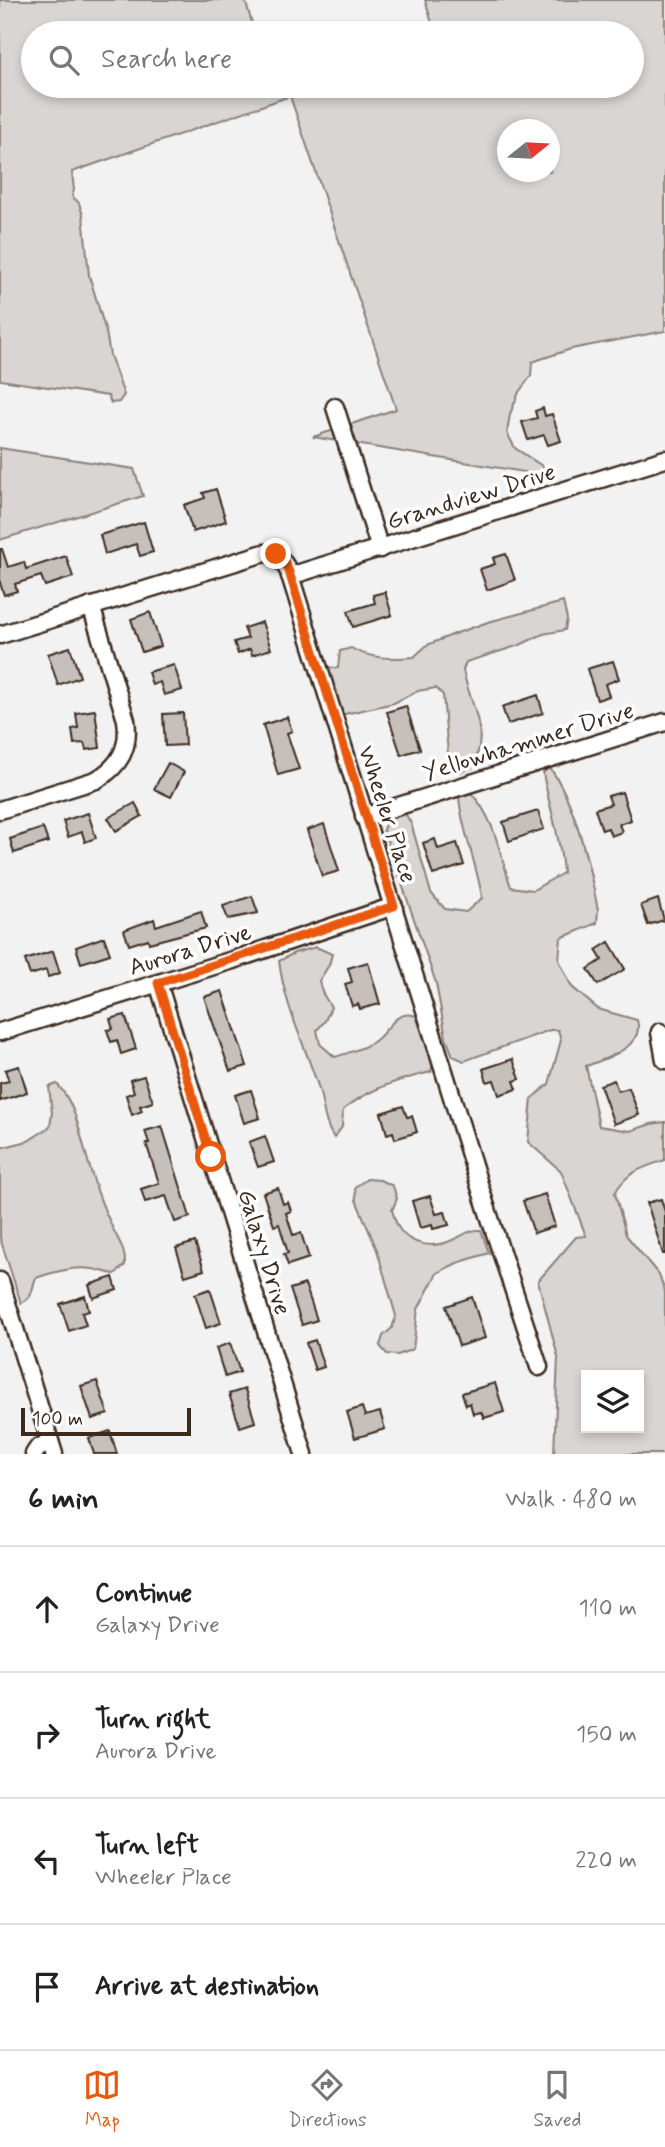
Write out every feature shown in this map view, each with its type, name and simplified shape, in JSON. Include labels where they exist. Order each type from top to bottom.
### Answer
[{"type":"street","points":[[335,407],[380,549]]},
{"type":"street","name":"Grandview Drive","points":[[290,576],[665,459]]},
{"type":"street","name":"Wheeler Place","points":[[0,635],[264,553],[276,554],[283,559],[539,1367]]},
{"type":"street","points":[[0,810],[96,780],[108,773],[124,752],[128,734],[126,720],[91,606]]},
{"type":"street","name":"Yellowhammer Drive","points":[[364,817],[665,722]]},
{"type":"street","name":"Aurora Drive","points":[[0,1032],[394,906]]},
{"type":"street","name":"Galaxy Drive","points":[[158,983],[304,1454]]},
{"type":"street","points":[[660,1032],[665,1060]]},
{"type":"street","points":[[0,1280],[52,1448],[38,1448],[34,1454]]},
{"type":"shaded area","points":[[0,0],[245,0],[251,21],[21,21],[21,98],[284,98],[72,172],[72,196],[79,203],[83,215],[89,275],[110,355],[124,395],[119,402],[111,403],[108,396],[0,380]]},
{"type":"shaded area","points":[[425,0],[665,0],[665,331],[571,349],[532,362],[531,376],[519,392],[510,414],[507,433],[515,448],[542,466],[548,476],[313,437],[396,409],[291,98],[644,98],[644,21],[431,21]]},
{"type":"shaded area","points":[[0,448],[134,469],[143,496],[0,540]]},
{"type":"shaded area","points":[[563,602],[567,619],[565,630],[543,634],[520,645],[466,662],[463,670],[477,718],[480,742],[472,768],[460,772],[449,766],[443,695],[436,688],[417,691],[394,703],[340,715],[325,667],[338,668],[340,651],[351,648],[381,657],[414,657],[427,645],[457,633]]},
{"type":"shaded area","points":[[549,767],[574,815],[598,910],[597,923],[561,938],[559,960],[572,987],[598,1009],[637,1020],[638,1029],[630,1045],[586,1066],[599,1126],[630,1131],[665,1122],[665,1160],[630,1175],[615,1193],[626,1235],[659,1275],[665,1291],[665,1454],[554,1454],[558,1357],[538,1281],[576,1237],[586,1236],[561,1171],[528,1142],[532,1098],[549,1084],[561,1040],[558,1030],[550,1030],[464,1061],[453,1056],[446,1038],[436,983],[383,829],[389,815],[403,810],[411,823],[431,893],[445,909],[466,912],[482,898],[459,797],[471,793],[486,814],[511,887],[533,890],[563,873],[543,773]]},
{"type":"shaded area","points":[[316,947],[332,954],[319,981],[331,1007],[325,1021],[317,1030],[320,1044],[335,1057],[372,1043],[393,1021],[403,1015],[416,1016],[433,1063],[431,1072],[385,1086],[343,1110],[342,1127],[334,1138],[290,1009],[279,961],[294,953]]},
{"type":"shaded area","points":[[57,1084],[76,1117],[96,1187],[122,1247],[125,1265],[115,1274],[78,1268],[36,1278],[30,1296],[21,1303],[0,1238],[0,1148],[28,1141],[50,1127],[52,1113],[49,1087]]},
{"type":"shaded area","points":[[367,1179],[380,1180],[393,1186],[397,1199],[392,1210],[395,1220],[400,1230],[411,1239],[423,1244],[437,1244],[481,1230],[489,1253],[457,1263],[437,1273],[418,1309],[413,1349],[398,1355],[387,1354],[380,1346],[383,1336],[392,1328],[396,1316],[377,1250],[356,1200],[355,1187]]},
{"type":"building","points":[[543,408],[545,416],[552,414],[561,441],[548,445],[544,435],[528,440],[522,422],[537,418],[535,411]]},
{"type":"building","points":[[216,489],[226,521],[193,532],[184,505],[205,498],[203,493]]},
{"type":"building","points":[[144,522],[153,552],[140,556],[136,544],[105,554],[100,535]]},
{"type":"building","points":[[0,549],[8,567],[24,562],[26,569],[66,556],[73,577],[45,586],[41,576],[15,584],[17,591],[4,595],[0,583]]},
{"type":"building","points":[[506,554],[515,580],[487,590],[480,569],[495,564],[493,558]]},
{"type":"building","points":[[385,592],[392,615],[353,627],[348,611],[375,603],[373,595]]},
{"type":"building","points":[[150,612],[161,646],[142,652],[131,619]]},
{"type":"building","points":[[262,622],[271,649],[252,655],[250,649],[238,654],[234,642],[248,638],[244,628]]},
{"type":"building","points":[[70,647],[80,677],[58,685],[48,654]]},
{"type":"building","points":[[613,661],[619,679],[605,684],[609,696],[597,700],[587,669]]},
{"type":"building","points":[[174,665],[182,690],[164,695],[160,682],[152,685],[148,672]]},
{"type":"building","points":[[538,695],[543,713],[508,724],[502,707]]},
{"type":"building","points":[[406,706],[420,749],[401,755],[387,712]]},
{"type":"building","points":[[95,710],[100,748],[86,750],[84,743],[74,744],[72,729],[78,728],[76,713]]},
{"type":"building","points":[[183,713],[185,745],[165,746],[163,714]]},
{"type":"building","points":[[287,717],[292,731],[287,733],[299,769],[278,775],[263,725]]},
{"type":"building","points":[[168,763],[184,772],[171,797],[154,789]]},
{"type":"building","points":[[622,792],[631,820],[619,824],[622,832],[611,836],[608,828],[602,830],[595,809],[611,804],[608,796]]},
{"type":"building","points":[[135,803],[142,816],[116,831],[108,818]]},
{"type":"building","points":[[538,811],[544,829],[509,841],[503,822]]},
{"type":"building","points":[[88,813],[96,838],[85,842],[82,832],[68,837],[63,821]]},
{"type":"building","points":[[324,824],[339,871],[322,876],[307,830]]},
{"type":"building","points":[[43,828],[48,842],[14,853],[10,839]]},
{"type":"building","points":[[435,839],[438,849],[457,843],[464,865],[433,875],[423,843]]},
{"type":"building","points":[[252,896],[258,913],[228,919],[223,906]]},
{"type":"building","points":[[658,899],[664,920],[648,925],[641,905]]},
{"type":"building","points":[[201,911],[206,928],[149,943],[148,939],[129,945],[124,930],[154,919],[156,926]]},
{"type":"building","points":[[104,937],[110,954],[81,963],[76,947]]},
{"type":"building","points":[[609,942],[625,969],[598,985],[588,969],[602,960],[596,950]]},
{"type":"building","points":[[53,951],[60,973],[48,977],[46,970],[30,975],[25,960]]},
{"type":"building","points":[[368,962],[380,1004],[360,1009],[358,1004],[352,1006],[345,984],[352,982],[348,968]]},
{"type":"building","points":[[222,991],[247,1066],[230,1071],[204,997]]},
{"type":"building","points":[[125,1015],[136,1049],[121,1054],[117,1040],[111,1042],[107,1030],[113,1029],[110,1019]]},
{"type":"building","points":[[513,1059],[520,1079],[514,1081],[517,1089],[499,1095],[494,1080],[487,1082],[483,1069]]},
{"type":"building","points":[[19,1066],[27,1092],[0,1101],[0,1083],[9,1081],[5,1070]]},
{"type":"building","points":[[144,1076],[153,1102],[140,1106],[142,1111],[132,1115],[126,1095],[134,1092],[130,1080]]},
{"type":"building","points":[[614,1080],[618,1091],[629,1088],[639,1115],[614,1124],[600,1085]]},
{"type":"building","points":[[251,1090],[260,1118],[244,1123],[235,1095]]},
{"type":"building","points":[[403,1106],[407,1117],[412,1116],[417,1132],[395,1139],[393,1132],[387,1134],[381,1113]]},
{"type":"building","points":[[162,1126],[190,1217],[175,1222],[166,1196],[145,1202],[141,1189],[159,1183],[146,1143],[149,1143],[145,1131]]},
{"type":"building","points":[[265,1136],[274,1162],[258,1167],[249,1142]]},
{"type":"building","points":[[278,1188],[283,1204],[288,1202],[291,1211],[286,1213],[293,1235],[301,1233],[309,1258],[288,1265],[284,1254],[288,1253],[279,1224],[274,1226],[263,1193]]},
{"type":"building","points":[[545,1194],[555,1226],[534,1233],[523,1201]]},
{"type":"building","points":[[430,1196],[436,1214],[445,1212],[449,1225],[433,1229],[432,1225],[420,1228],[412,1201]]},
{"type":"building","points":[[661,1199],[665,1212],[665,1254],[647,1203]]},
{"type":"building","points":[[195,1242],[204,1270],[185,1276],[176,1248]]},
{"type":"building","points":[[113,1277],[117,1290],[93,1298],[89,1285]]},
{"type":"building","points":[[305,1284],[317,1320],[302,1325],[290,1289]]},
{"type":"building","points":[[210,1289],[221,1323],[206,1328],[195,1294]]},
{"type":"building","points":[[85,1296],[89,1311],[82,1313],[86,1325],[69,1331],[60,1304]]},
{"type":"building","points":[[472,1297],[485,1338],[459,1346],[446,1306]]},
{"type":"building","points":[[315,1340],[324,1367],[315,1370],[306,1343]]},
{"type":"building","points":[[230,1343],[240,1372],[225,1377],[216,1348]]},
{"type":"building","points":[[97,1381],[108,1414],[92,1419],[81,1386]]},
{"type":"building","points":[[495,1383],[504,1412],[484,1418],[481,1412],[473,1414],[470,1403],[466,1405],[462,1393]]},
{"type":"building","points":[[245,1389],[255,1422],[240,1427],[229,1394]]},
{"type":"building","points":[[362,1407],[365,1416],[380,1412],[385,1429],[355,1438],[347,1412]]},
{"type":"building","points":[[110,1431],[117,1454],[94,1454],[89,1438]]},
{"type":"route","points":[[211,1157],[158,983],[394,906],[289,572],[283,559],[276,554]]}]
